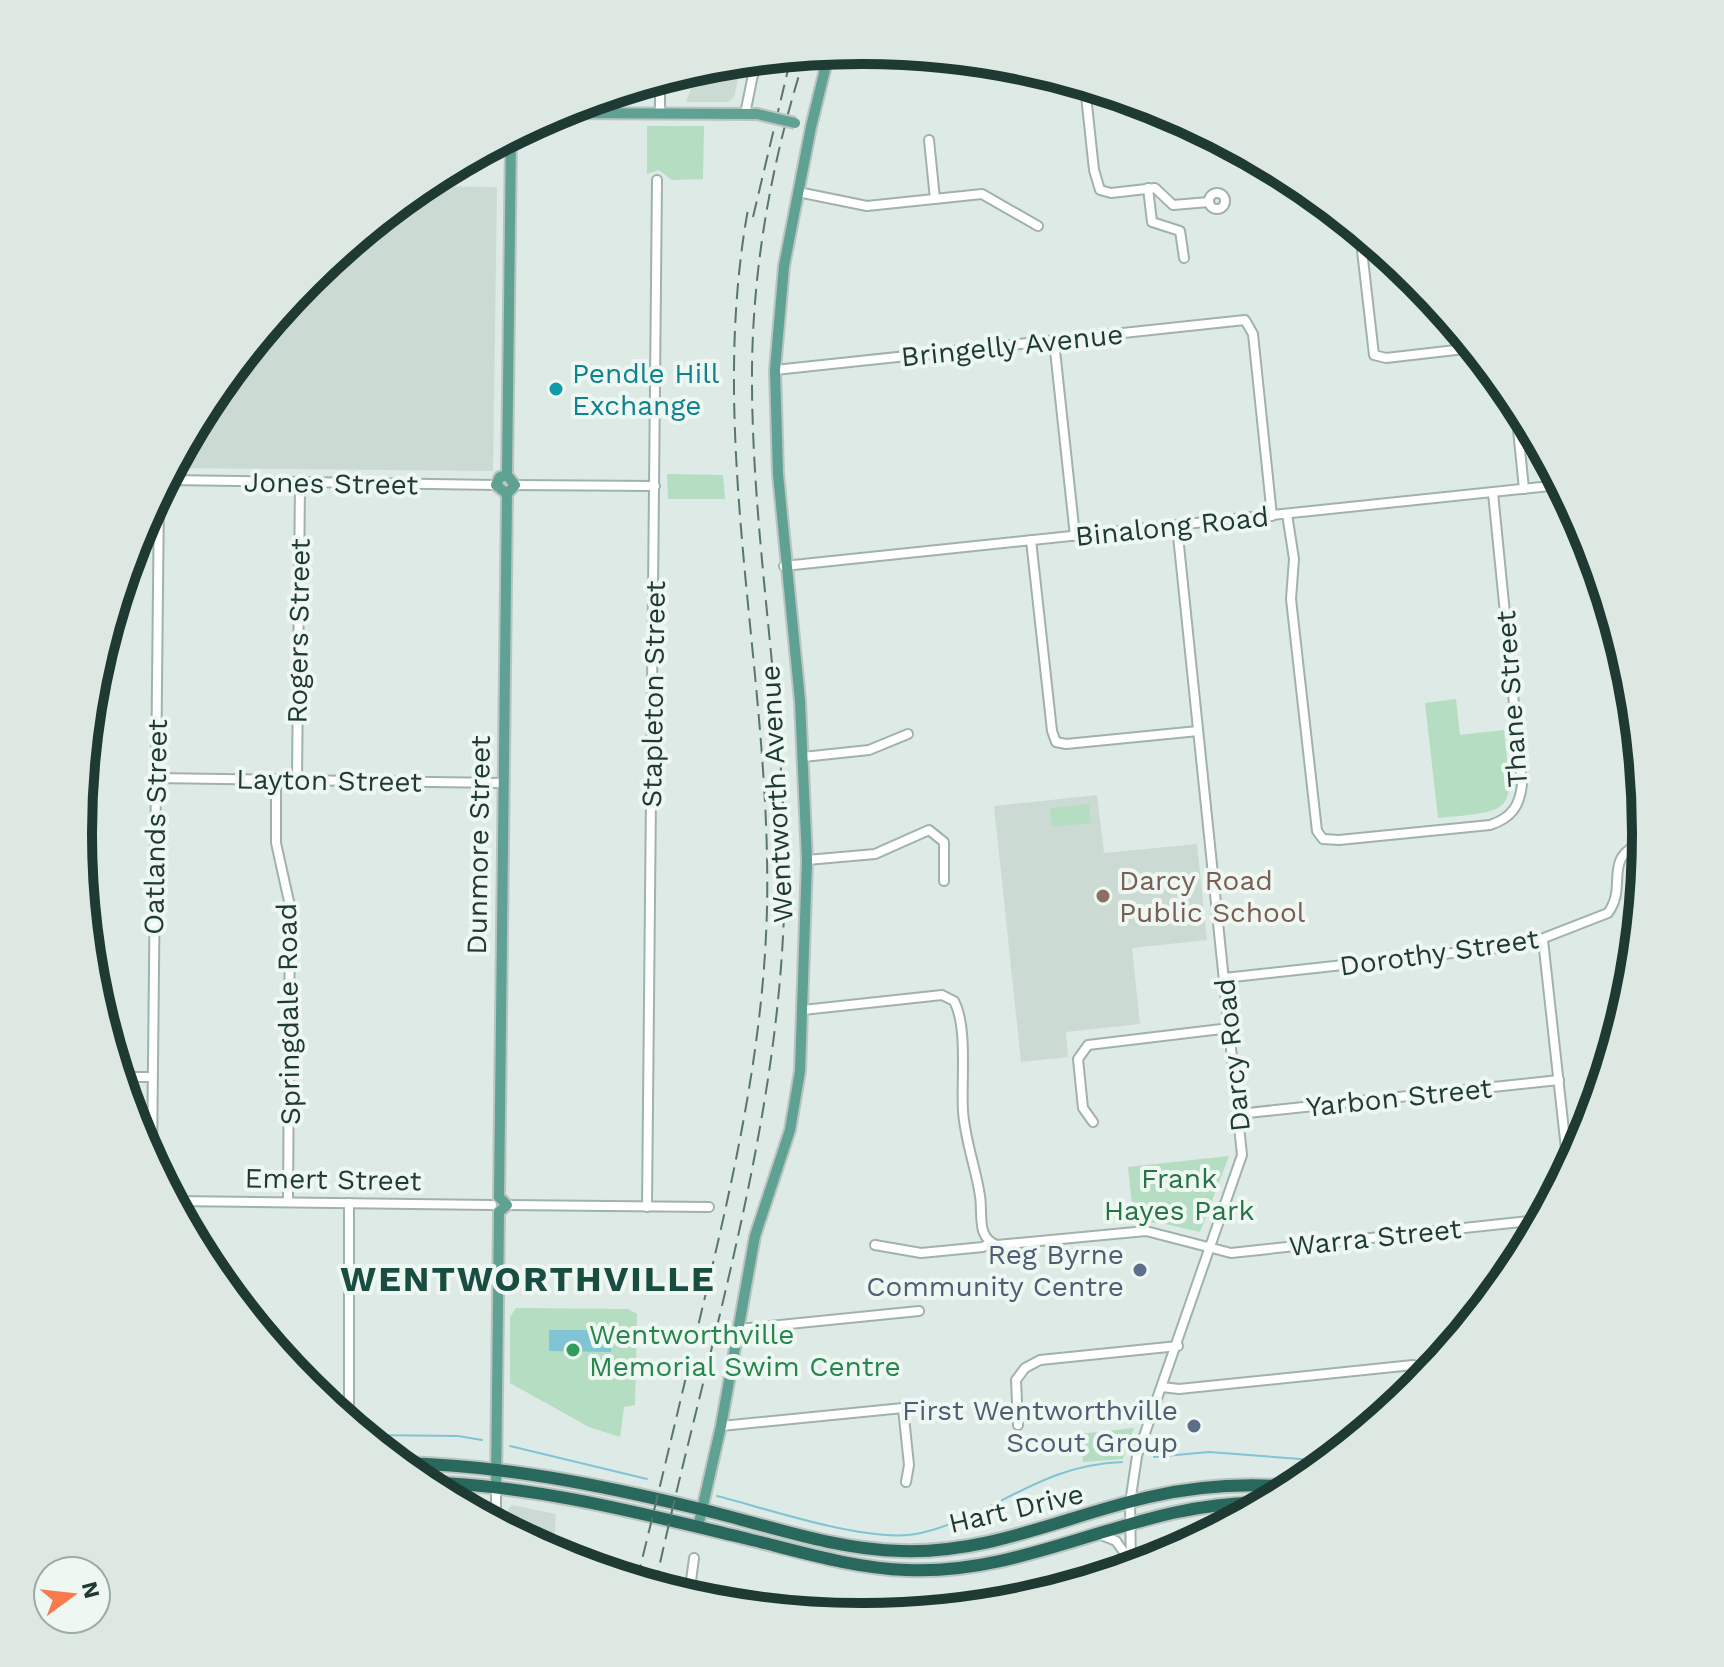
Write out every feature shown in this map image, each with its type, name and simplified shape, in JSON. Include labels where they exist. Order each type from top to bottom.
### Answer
[{"type":"highway","points":[[422,1464],[497,1468]]},
{"type":"highway","name":"Hart Drive","points":[[497,1468],[558,1477],[872,1548],[928,1551],[980,1546],[1130,1503],[1212,1487],[1268,1487]]},
{"type":"highway","points":[[452,1484],[496,1488]]},
{"type":"highway","name":"Hart Drive","points":[[496,1488],[698,1527],[836,1560],[907,1571],[998,1562],[1131,1521],[1212,1505],[1240,1504]]},
{"type":"main road","name":"Wentworth Avenue","points":[[698,1527],[721,1426],[755,1236],[795,1107],[803,1010],[807,860],[803,757],[784,566],[775,370],[784,266],[826,65]]},
{"type":"main road","points":[[593,113],[757,114],[811,127]]},
{"type":"main road","points":[[507,475],[500,477],[496,485],[498,491],[507,494],[515,485],[507,475],[511,149]]},
{"type":"main road","name":"Dunmore Street","points":[[496,1488],[507,494]]},
{"type":"street","points":[[745,114],[753,72]]},
{"type":"street","points":[[660,91],[660,114]]},
{"type":"street","points":[[1087,98],[1098,188],[1105,193],[1158,188],[1173,205],[1209,202]]},
{"type":"street","points":[[929,140],[935,199]]},
{"type":"street","name":"Stapleton Street","points":[[647,1207],[657,180]]},
{"type":"street","points":[[1148,188],[1152,222],[1180,231],[1184,258]]},
{"type":"street","points":[[798,192],[867,206],[985,195],[1038,226]]},
{"type":"street","points":[[1362,249],[1374,355],[1386,358],[1460,350]]},
{"type":"street","name":"Bringelly Avenue","points":[[775,370],[1236,319],[1248,322],[1253,334],[1272,516]]},
{"type":"street","points":[[1054,341],[1075,536]]},
{"type":"street","points":[[1518,433],[1524,489]]},
{"type":"street","name":"Jones Street","points":[[179,480],[496,485]]},
{"type":"street","name":"Rogers Street","points":[[297,779],[300,483]]},
{"type":"street","points":[[515,485],[655,486]]},
{"type":"street","name":"Binalong Road","points":[[784,566],[1548,486]]},
{"type":"street","name":"Thane Street","points":[[1287,514],[1294,559],[1291,599],[1317,831],[1323,839],[1339,840],[1490,825],[1509,816],[1517,807],[1522,784],[1493,493]]},
{"type":"street","name":"Oatlands Street","points":[[152,1130],[159,522]]},
{"type":"street","name":"Darcy Road","points":[[1131,1554],[1130,1503],[1137,1456],[1242,1160],[1177,526]]},
{"type":"street","points":[[1031,540],[1052,731],[1056,742],[1066,744],[1198,731]]},
{"type":"street","points":[[803,757],[869,750],[908,734]]},
{"type":"street","name":"Layton Street","points":[[155,778],[503,783]]},
{"type":"street","name":"Springdale Road","points":[[276,779],[276,843],[290,906],[288,1202]]},
{"type":"street","points":[[807,860],[875,854],[929,830],[944,842],[944,881]]},
{"type":"street","name":"Dorothy Street","points":[[1224,978],[1526,945],[1543,940],[1608,913],[1615,898],[1620,857],[1632,846]]},
{"type":"street","points":[[1543,940],[1566,1144]]},
{"type":"street","points":[[803,1010],[942,995],[954,1001],[962,1058],[966,1136],[980,1196],[983,1231],[990,1243]]},
{"type":"street","points":[[1093,1122],[1083,1108],[1078,1059],[1088,1045],[1230,1028]]},
{"type":"street","points":[[132,1077],[152,1077]]},
{"type":"street","name":"Yarbon Street","points":[[1238,1114],[1559,1080]]},
{"type":"street","name":"Emert Street","points":[[187,1201],[709,1207]]},
{"type":"street","points":[[349,1203],[349,1406]]},
{"type":"street","name":"Warra Street","points":[[875,1245],[921,1253],[983,1247],[990,1243],[1005,1245],[1146,1231],[1231,1253],[1526,1221]]},
{"type":"street","points":[[739,1329],[919,1311]]},
{"type":"street","points":[[1018,1425],[1016,1380],[1034,1362],[1178,1346]]},
{"type":"street","points":[[1162,1387],[1179,1389],[1417,1366]]},
{"type":"street","points":[[721,1426],[903,1408],[909,1465],[906,1482]]},
{"type":"street","name":"Dunmore Street","points":[[496,1488],[496,1510]]},
{"type":"street","points":[[1091,1533],[1116,1541],[1127,1555]]},
{"type":"street","points":[[691,1583],[694,1558]]},
{"type":"shaded area","points":[[739,75],[734,97],[728,102],[686,102],[693,83]]},
{"type":"shaded area","points":[[446,186],[497,187],[493,471],[186,468],[222,406],[283,326],[355,255]]},
{"type":"shaded area","name":"Darcy Road Public School","points":[[1097,795],[1104,853],[1197,844],[1207,940],[1132,948],[1140,1024],[1066,1032],[1068,1057],[1021,1062],[994,806]]},
{"type":"shaded area","points":[[512,1505],[556,1514],[555,1538],[508,1516]]},
{"type":"green space","points":[[647,126],[704,126],[703,179],[672,180],[659,170],[647,174]]},
{"type":"green space","points":[[667,474],[723,475],[725,499],[668,499]]},
{"type":"green space","points":[[1456,699],[1460,735],[1504,730],[1508,791],[1505,801],[1498,808],[1485,813],[1438,818],[1425,703]]},
{"type":"green space","points":[[1089,804],[1091,823],[1052,827],[1050,808]]},
{"type":"green space","name":"Frank Hayes Park","points":[[1229,1156],[1200,1232],[1161,1223],[1134,1222],[1128,1167]]},
{"type":"green space","name":"Wentworthville Memorial Swim Centre","points":[[516,1308],[628,1309],[637,1314],[635,1405],[624,1407],[620,1437],[589,1427],[510,1383],[510,1317]]},
{"type":"green space","points":[[1134,1428],[1123,1459],[1083,1462],[1080,1434]]},
{"type":"water","points":[[549,1330],[611,1330],[611,1352],[549,1351]]},
{"type":"waterway","points":[[383,1435],[458,1436],[482,1440]]},
{"type":"waterway","points":[[510,1446],[647,1479]]},
{"type":"waterway","points":[[1154,1457],[1209,1452],[1308,1460]]},
{"type":"waterway","points":[[717,1496],[848,1530],[900,1535],[921,1533],[947,1525],[1066,1472],[1122,1462]]},
{"type":"railway","points":[[657,1575],[752,1168],[778,999],[784,914],[782,781],[758,517],[753,343],[765,218],[782,136],[802,67]]},
{"type":"railway","points":[[753,217],[788,68]]},
{"type":"railway","points":[[639,1570],[737,1155],[754,1057],[765,958],[766,820],[743,556],[734,379],[737,292],[749,204]]},
{"type":"place","name":"Pendle Hill Exchange","points":[[556,389]]},
{"type":"place","name":"Darcy Road Public School","points":[[1103,896]]},
{"type":"place","name":"Reg Byrne Community Centre","points":[[1140,1270]]},
{"type":"place","name":"Wentworthville Memorial Swim Centre","points":[[573,1350]]},
{"type":"place","name":"First Wentworthville Scout Group","points":[[1194,1426]]},
{"type":"district","name":"WENTWORTHVILLE","points":[[528,1278]]}]
